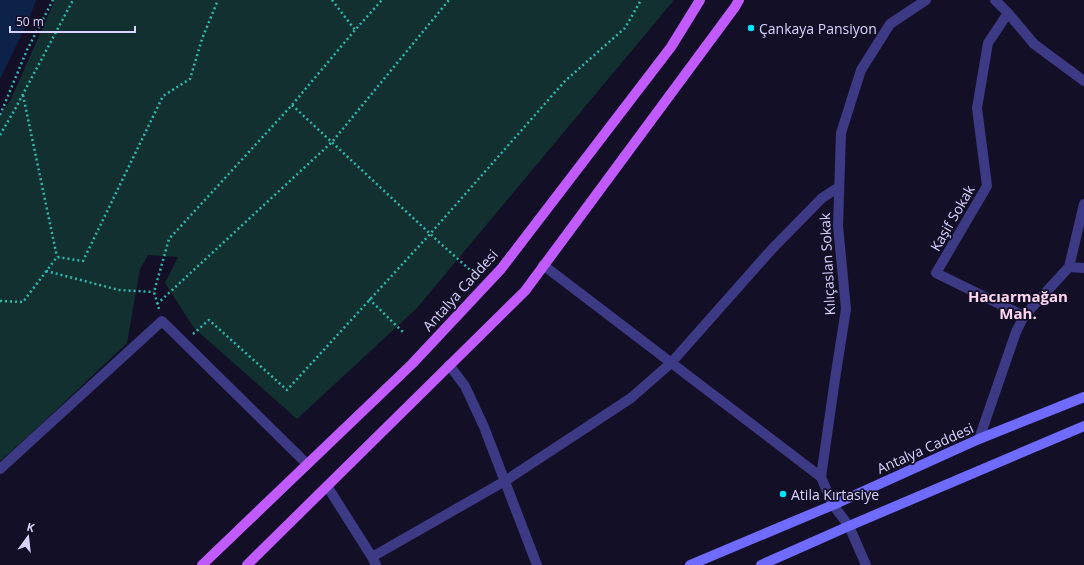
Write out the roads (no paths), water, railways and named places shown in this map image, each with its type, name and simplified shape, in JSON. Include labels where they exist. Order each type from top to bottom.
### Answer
[{"type":"main road","name":"Antalya Caddesi","points":[[202,565],[412,364],[500,269],[671,48],[700,0]]},
{"type":"main road","points":[[247,565],[524,291],[739,0]]},
{"type":"main road","name":"Antalya Caddesi","points":[[690,565],[833,505],[979,439],[1084,397]]},
{"type":"main road","points":[[761,565],[1084,426]]},
{"type":"street","name":"Kılıçaslan Sokak","points":[[821,477],[846,308],[838,226],[841,134],[861,70],[890,24],[926,0]]},
{"type":"street","points":[[995,0],[1034,44],[1084,81]]},
{"type":"street","name":"Kaşif Sokak","points":[[1008,13],[988,43],[977,108],[986,186],[936,273],[1024,316]]},
{"type":"street","points":[[327,486],[374,561],[505,481],[630,398],[671,363],[772,249],[822,198],[839,187]]},
{"type":"street","points":[[979,439],[1016,332],[1024,316],[1069,267],[1084,204]]},
{"type":"street","points":[[543,265],[821,477],[833,505],[849,526],[866,565]]},
{"type":"street","points":[[1069,267],[1084,268]]},
{"type":"street","points":[[0,469],[162,321],[307,464]]},
{"type":"street","points":[[449,365],[465,386],[475,406],[537,565]]},
{"type":"water","points":[[0,0],[36,0],[29,19],[0,79]]},
{"type":"place","name":"Çankaya Pansiyon","points":[[751,28]]},
{"type":"place","name":"Atila Kırtasiye","points":[[783,494]]},
{"type":"district","name":"Hacıarmağan Mah.","points":[[1018,304]]}]
